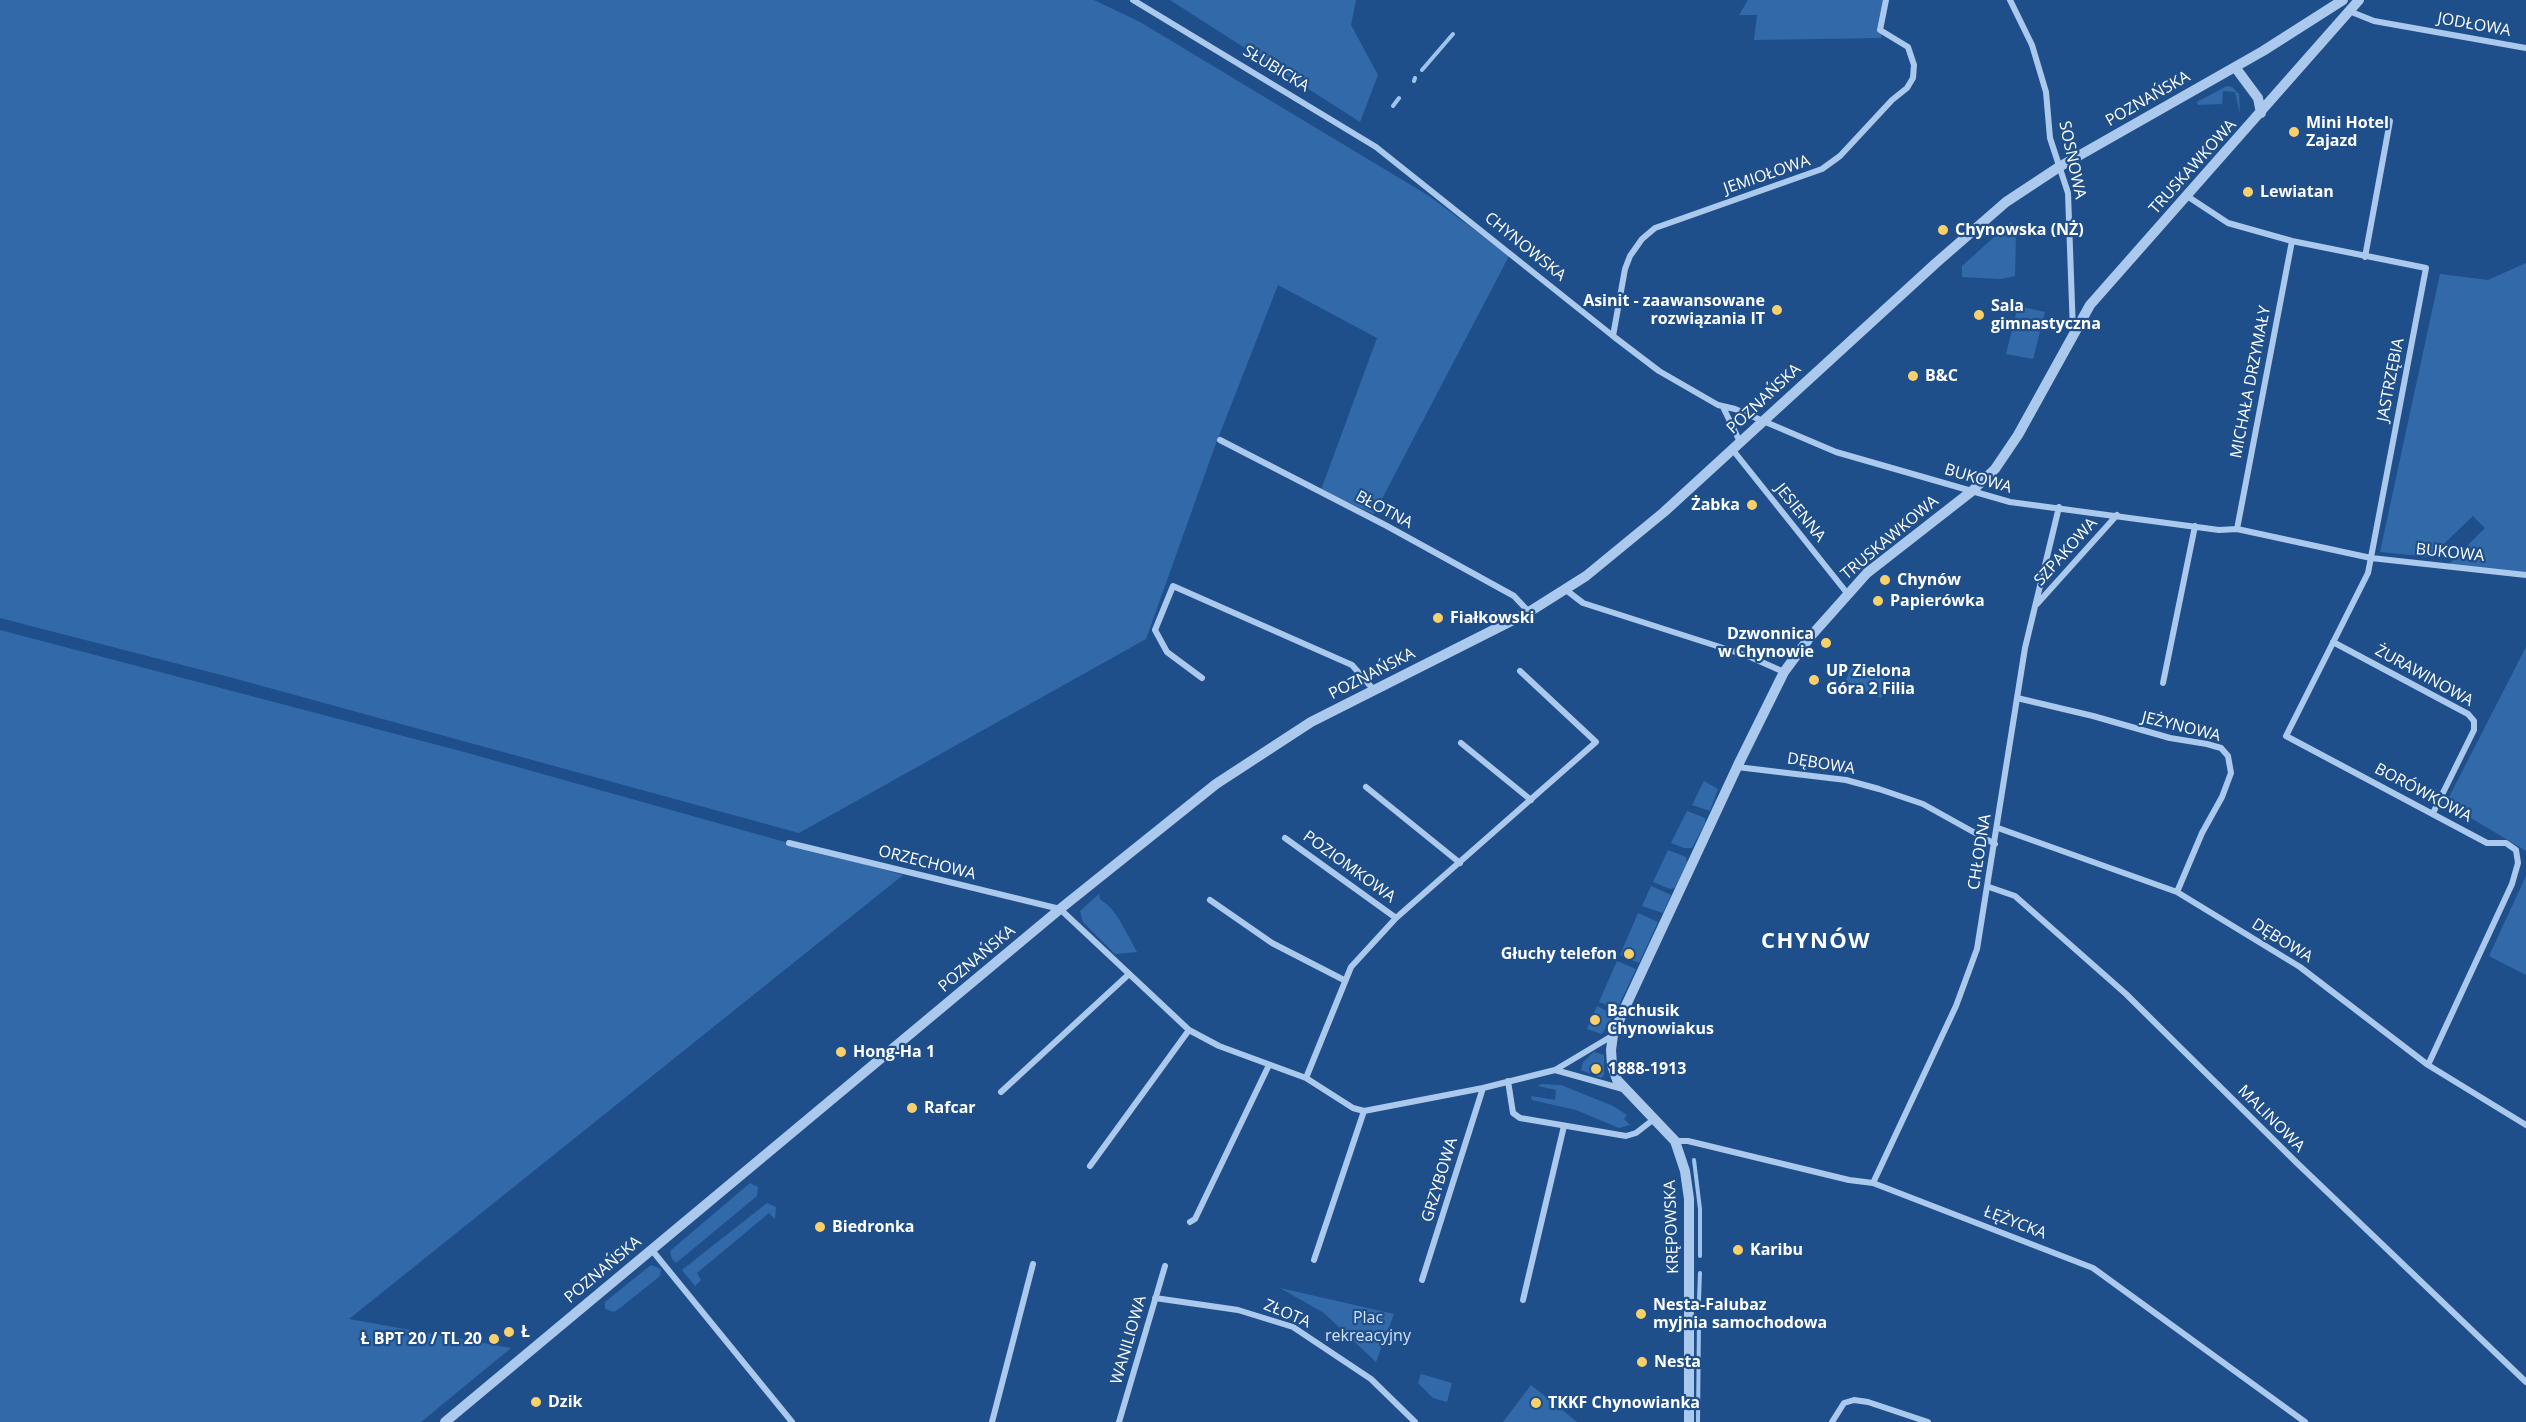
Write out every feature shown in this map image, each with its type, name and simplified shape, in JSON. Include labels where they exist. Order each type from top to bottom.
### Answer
[{"type":"street","name":"SŁUBICKA","points":[[1133,0],[1361,136],[1401,166]]},
{"type":"street","name":"JEMIOŁOWA","points":[[1613,336],[1625,269],[1630,256],[1642,239],[1656,228],[1822,169],[1840,156],[1892,100],[1907,88],[1913,78],[1914,65],[1908,47],[1880,30],[1886,0]]},
{"type":"street","name":"SOSNOWA","points":[[2010,0],[2032,45],[2046,92],[2050,138],[2068,193],[2073,332]]},
{"type":"street","name":"POZNAŃSKA","points":[[445,1422],[1060,909],[1216,784],[1267,749],[1373,688],[1529,612],[1566,590],[1628,544],[1977,226],[2024,189],[2059,166],[2235,67],[2343,0]]},
{"type":"street","name":"TRUSKAWKOWA","points":[[1675,1141],[1623,1089],[1612,1065],[1613,1035],[1737,767],[1784,672],[1847,593],[1875,566],[1972,491],[1995,469],[2007,453],[2073,332],[2104,288],[2359,0]]},
{"type":"street","name":"JODŁOWA","points":[[2349,11],[2374,21],[2526,48]]},
{"type":"street","points":[[2235,67],[2258,98],[2260,113]]},
{"type":"street","points":[[2365,257],[2390,121]]},
{"type":"street","name":"CHYNOWSKA","points":[[1401,166],[1659,371],[1723,407],[1763,421]]},
{"type":"street","name":"JASTRZĘBIA","points":[[2187,196],[2228,223],[2292,241],[2426,268],[2371,558]]},
{"type":"street","name":"MICHAŁA DRZYMAŁY","points":[[2236,529],[2292,241]]},
{"type":"street","points":[[1723,407],[1736,446]]},
{"type":"street","name":"BUKOWA","points":[[1763,421],[1836,452],[2010,502],[2195,526],[2236,529],[2371,558],[2526,575]]},
{"type":"street","name":"BŁOTNA","points":[[1220,440],[1390,527],[1514,596],[1529,612]]},
{"type":"street","name":"JESIENNA","points":[[1736,446],[1847,593]]},
{"type":"street","name":"CHŁODNA","points":[[1873,1183],[1968,979],[1982,929],[2017,698],[2035,606],[2060,507]]},
{"type":"street","name":"SZPAKOWA","points":[[2035,606],[2117,515]]},
{"type":"street","points":[[2163,683],[2195,526]]},
{"type":"street","name":"BORÓWKOWA","points":[[2371,558],[2368,573],[2286,736],[2487,843],[2506,843],[2516,850],[2518,863],[2512,884],[2428,1065]]},
{"type":"street","points":[[1202,678],[1167,652],[1155,630],[1173,586],[1352,665],[1373,688]]},
{"type":"street","points":[[1566,590],[1583,603],[1748,656],[1784,672]]},
{"type":"street","name":"ŻURAWINOWA","points":[[2334,642],[2468,714],[2474,721],[2474,730],[2433,813]]},
{"type":"street","name":"POZIOMKOWA","points":[[1306,1078],[1351,967],[1396,918],[1596,742],[1520,671]]},
{"type":"street","name":"JEŻYNOWA","points":[[2017,698],[2093,716],[2170,738],[2207,744],[2221,748],[2228,756],[2230,772],[2222,797],[2202,833],[2177,892]]},
{"type":"street","points":[[1461,743],[1531,800]]},
{"type":"street","name":"DĘBOWA","points":[[1737,767],[1846,780],[1901,796],[1923,804],[1995,844]]},
{"type":"street","points":[[1366,787],[1460,863]]},
{"type":"street","name":"DĘBOWA","points":[[1998,828],[2177,892],[2300,967],[2428,1065],[2526,1125]]},
{"type":"street","name":"POZIOMKOWA","points":[[1285,838],[1396,918]]},
{"type":"street","name":"ORZECHOWA","points":[[789,843],[1060,909]]},
{"type":"street","name":"MALINOWA","points":[[1989,887],[2015,896],[2126,994],[2297,1163],[2526,1382]]},
{"type":"street","points":[[1210,900],[1272,943],[1344,980]]},
{"type":"street","points":[[1060,909],[1189,1030],[1219,1046],[1306,1078],[1353,1108],[1364,1111],[1483,1088],[1555,1070],[1613,1035]]},
{"type":"street","points":[[1001,1092],[1128,975]]},
{"type":"street","points":[[1090,1166],[1189,1030]]},
{"type":"street","points":[[1190,1222],[1195,1219],[1269,1065]]},
{"type":"street","name":"TRUSKAWKOWA","points":[[1555,1070],[1623,1089]]},
{"type":"street","points":[[1508,1081],[1513,1113],[1520,1118],[1626,1136],[1636,1133],[1654,1119]]},
{"type":"street","name":"GRZYBOWA","points":[[1422,1280],[1483,1088]]},
{"type":"street","points":[[1314,1260],[1364,1111]]},
{"type":"street","points":[[1523,1300],[1564,1126]]},
{"type":"street","name":"ŁĘŻYCKA","points":[[1675,1141],[1688,1141],[1849,1180],[1873,1183],[2093,1268],[2305,1422]]},
{"type":"street","name":"KRĘPOWSKA","points":[[1675,1141],[1685,1171],[1689,1199],[1689,1422]]},
{"type":"street","points":[[651,1249],[792,1422]]},
{"type":"street","points":[[992,1422],[1033,1264]]},
{"type":"street","name":"WANILIOWA","points":[[1119,1422],[1165,1266]]},
{"type":"street","name":"ZŁOTA","points":[[1155,1298],[1238,1310],[1293,1327],[1371,1378],[1415,1422]]},
{"type":"street","points":[[1832,1422],[1844,1403],[1854,1400],[1868,1402],[1928,1422]]},
{"type":"green space","points":[[0,0],[1094,0],[1140,22],[1429,196],[1509,256],[1374,514],[1321,490],[1377,338],[1278,285],[1215,446],[1146,639],[799,833],[233,678],[0,618]]},
{"type":"green space","points":[[1170,0],[1356,0],[1351,25],[1378,75],[1360,122]]},
{"type":"green space","points":[[1748,0],[1887,0],[1881,38],[1754,40],[1757,15],[1739,15]]},
{"type":"green space","points":[[2227,86],[2232,87],[2239,94],[2240,114],[2235,92],[2223,91],[2222,104],[2198,105],[2197,102]]},
{"type":"green space","points":[[2011,222],[2016,231],[2015,276],[2001,279],[1962,277],[1962,266]]},
{"type":"green space","points":[[2526,263],[2526,574],[2447,566],[2485,528],[2473,516],[2430,557],[2380,552],[2440,274],[2488,280]]},
{"type":"green space","points":[[2018,306],[2045,312],[2033,359],[2006,354]]},
{"type":"green space","points":[[0,630],[464,752],[903,875],[349,1319],[511,1348],[421,1422],[0,1422]]},
{"type":"green space","points":[[2526,647],[2526,851],[2446,803]]},
{"type":"green space","points":[[1852,665],[1889,681],[1881,698],[1845,682]]},
{"type":"green space","points":[[1704,781],[1718,789],[1710,811],[1692,805]]},
{"type":"green space","points":[[1687,811],[1705,818],[1705,823],[1692,848],[1684,848],[1671,843]]},
{"type":"green space","points":[[1668,850],[1686,857],[1687,862],[1675,888],[1670,889],[1653,882]]},
{"type":"green space","points":[[2526,876],[2526,975],[2489,956]]},
{"type":"green space","points":[[1651,886],[1671,895],[1663,913],[1642,906]]},
{"type":"green space","points":[[1099,894],[1100,899],[1119,919],[1137,952],[1115,954],[1083,922],[1080,911]]},
{"type":"green space","points":[[1638,913],[1658,922],[1639,963],[1620,955]]},
{"type":"green space","points":[[1617,961],[1636,969],[1617,1009],[1599,1002]]},
{"type":"green space","points":[[1597,1006],[1614,1015],[1602,1034],[1587,1029]]},
{"type":"green space","points":[[1594,1052],[1604,1055],[1604,1075],[1601,1078],[1581,1070],[1583,1062]]},
{"type":"green space","points":[[1541,1084],[1561,1085],[1613,1106],[1627,1115],[1624,1119],[1630,1125],[1619,1128],[1576,1110],[1532,1100],[1531,1096],[1555,1100],[1556,1090],[1538,1086]]},
{"type":"green space","points":[[750,1183],[758,1187],[757,1196],[676,1263],[670,1251]]},
{"type":"green space","points":[[767,1203],[776,1207],[775,1219],[769,1213],[697,1273],[701,1280],[695,1286],[682,1270]]},
{"type":"green space","points":[[651,1265],[661,1269],[660,1276],[614,1312],[605,1309],[605,1302]]},
{"type":"green space","name":"Plac rekreacyjny","points":[[1280,1288],[1394,1314],[1376,1362],[1324,1313]]},
{"type":"green space","points":[[1421,1374],[1452,1383],[1447,1402],[1433,1398],[1418,1383]]},
{"type":"green space","name":"TKKF Chynowianka","points":[[1531,1385],[1577,1422],[1503,1422]]},
{"type":"waterway","points":[[1422,70],[1453,34]]},
{"type":"waterway","points":[[1393,106],[1399,98]]},
{"type":"waterway","points":[[1694,1160],[1700,1209],[1700,1256]]},
{"type":"waterway","points":[[1699,1300],[1700,1273]]},
{"type":"waterway","points":[[1698,1422],[1699,1319]]},
{"type":"place","name":"Mini Hotel Zajazd","points":[[2294,132]]},
{"type":"place","name":"Lewiatan","points":[[2248,192]]},
{"type":"place","name":"Chynowska (NŻ)","points":[[1943,230]]},
{"type":"place","name":"Asinit - zaawansowane rozwiązania IT","points":[[1777,310]]},
{"type":"place","name":"Sala gimnastyczna","points":[[1979,315]]},
{"type":"place","name":"B&C","points":[[1913,376]]},
{"type":"place","name":"Żabka","points":[[1752,505]]},
{"type":"place","name":"Chynów","points":[[1885,580]]},
{"type":"place","name":"Papierówka","points":[[1878,601]]},
{"type":"place","name":"Fiałkowski","points":[[1438,618]]},
{"type":"place","name":"Dzwonnica w Chynowie","points":[[1826,643]]},
{"type":"place","name":"UP Zielona Góra 2 Filia","points":[[1814,680]]},
{"type":"place","name":"Głuchy telefon","points":[[1629,954]]},
{"type":"place","name":"Bachusik Chynowiakus","points":[[1595,1020]]},
{"type":"place","name":"Hong-Ha 1","points":[[841,1052]]},
{"type":"place","name":"1888-1913","points":[[1596,1069]]},
{"type":"place","name":"Rafcar","points":[[912,1108]]},
{"type":"place","name":"Biedronka","points":[[820,1227]]},
{"type":"place","name":"Karibu","points":[[1738,1250]]},
{"type":"place","name":"Nesta-Falubaz myjnia samochodowa","points":[[1641,1314]]},
{"type":"place","name":"Ł","points":[[509,1332]]},
{"type":"place","name":"Ł BPT 20 / TL 20","points":[[494,1339]]},
{"type":"place","name":"Nesta","points":[[1642,1362]]},
{"type":"place","name":"Dzik","points":[[536,1402]]},
{"type":"place","name":"TKKF Chynowianka","points":[[1536,1403]]},
{"type":"district","name":"CHYNÓW","points":[[1816,942]]}]
